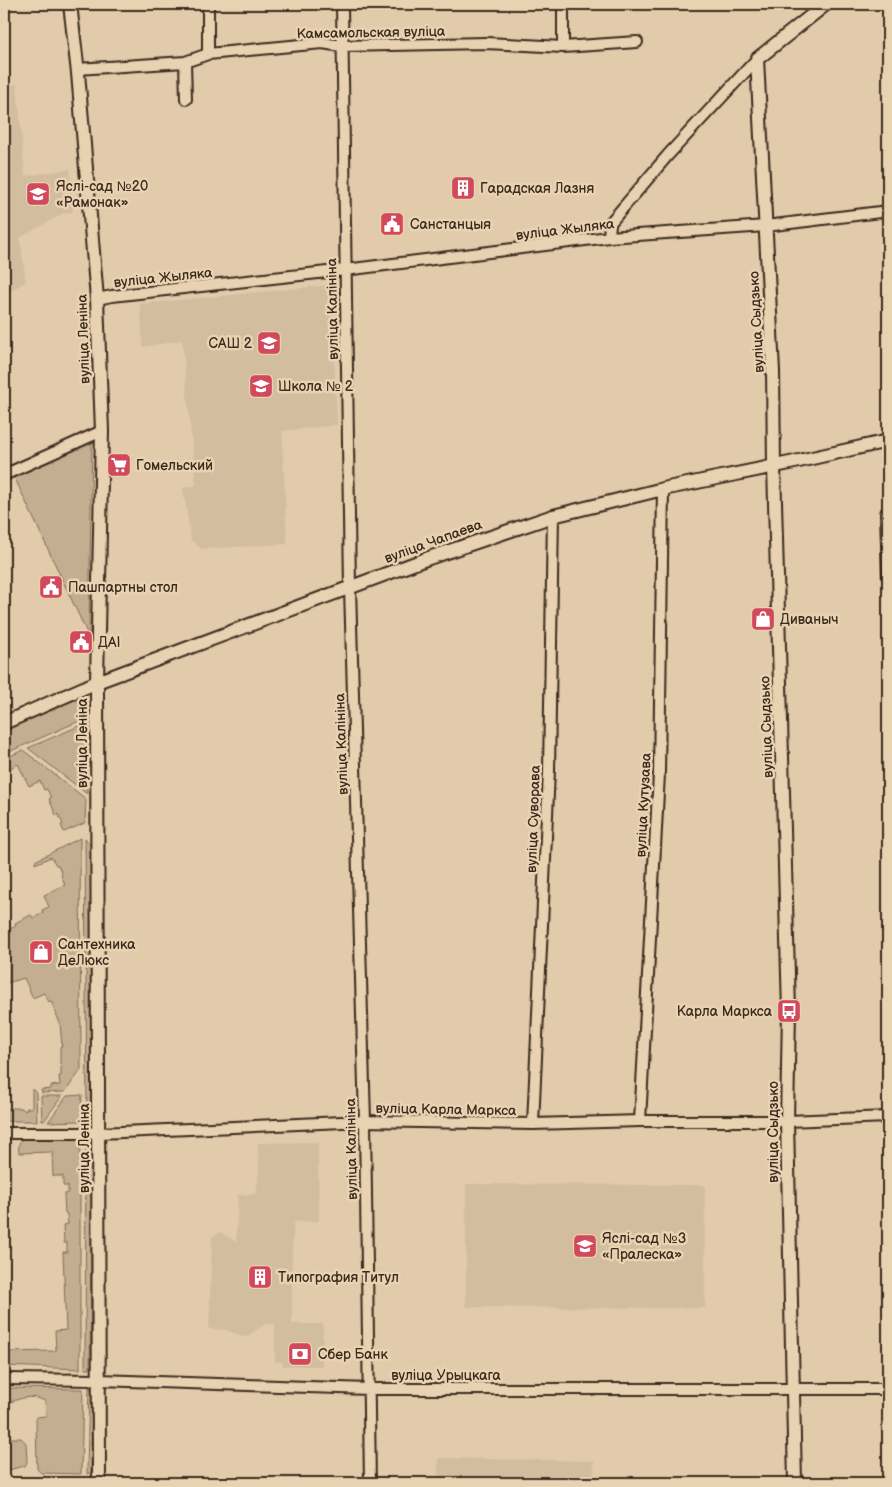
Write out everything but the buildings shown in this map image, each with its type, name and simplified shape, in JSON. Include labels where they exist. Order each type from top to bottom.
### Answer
[{"type":"street","name":"вуліца Леніна","points":[[70,4],[97,299],[102,431],[97,682],[99,1483]]},
{"type":"street","points":[[208,4],[208,54]]},
{"type":"street","name":"вуліца Калініна","points":[[342,4],[350,588],[365,1121],[370,1483]]},
{"type":"street","points":[[562,47],[563,4]]},
{"type":"street","points":[[609,237],[610,223],[668,155],[757,59],[826,4]]},
{"type":"street","name":"Камсамольская вуліца","points":[[77,69],[184,62],[208,54],[322,44],[342,46],[486,43],[562,47],[637,42]]},
{"type":"street","name":"вуліца Сыдзько","points":[[757,59],[773,371],[789,1011],[787,1121],[794,1389],[794,1483]]},
{"type":"street","points":[[184,62],[186,99]]},
{"type":"street","name":"вуліца Жыляка","points":[[97,299],[609,237],[766,226],[888,211]]},
{"type":"street","points":[[4,475],[102,431]]},
{"type":"street","name":"вуліца Чапаева","points":[[4,723],[97,682],[435,556],[553,516],[663,489],[888,441]]},
{"type":"street","name":"вуліца Кутузава","points":[[640,1121],[659,774],[663,489]]},
{"type":"street","points":[[888,512],[886,513],[888,577]]},
{"type":"street","name":"вуліца Суворава","points":[[533,1124],[548,771],[553,516]]},
{"type":"street","name":"вуліца Карла Маркса","points":[[4,1133],[99,1133],[365,1121],[533,1124],[640,1121],[787,1121],[888,1117]]},
{"type":"street","name":"вуліца Урыцкага","points":[[4,1379],[99,1380],[369,1389],[888,1389]]},
{"type":"shaded area","name":"Яслі-сад №20 «Рамонак»","points":[[17,84],[25,176],[70,169],[73,212],[62,214],[20,238],[26,282],[4,294],[4,87]]},
{"type":"shaded area","name":"Школа № 2","points":[[331,285],[337,425],[282,431],[287,544],[201,549],[191,540],[183,488],[196,485],[182,340],[143,347],[140,304]]},
{"type":"shaded area","points":[[92,435],[89,637],[12,472]]},
{"type":"shaded area","points":[[74,700],[78,701],[85,711],[86,718],[4,754],[4,731]]},
{"type":"shaded area","points":[[86,723],[87,794],[28,748]]},
{"type":"shaded area","points":[[23,750],[86,799],[85,823],[64,832],[61,825],[63,824],[58,814],[56,815],[47,789],[44,790],[40,781],[29,786],[18,764],[10,768],[9,765],[4,767],[4,759]]},
{"type":"shaded area","points":[[80,838],[81,1070],[65,1092],[42,1093],[41,1090],[51,1089],[51,1086],[60,1085],[60,1047],[62,1046],[60,1023],[51,1001],[49,1002],[44,993],[33,998],[24,978],[4,984],[4,929],[7,930],[16,926],[15,923],[31,915],[33,918],[43,913],[42,910],[49,907],[44,895],[65,885],[58,865],[56,865],[51,857],[35,864],[35,861]]},
{"type":"shaded area","points":[[85,838],[91,846],[91,1120],[87,1120]]},
{"type":"shaded area","points":[[32,1089],[36,1093],[37,1121],[4,1121],[4,1108],[8,1110],[22,1108],[25,1111],[27,1108],[32,1108]]},
{"type":"shaded area","points":[[82,1095],[81,1121],[48,1122],[67,1096]]},
{"type":"shaded area","points":[[41,1096],[62,1096],[44,1121],[42,1121]]},
{"type":"shaded area","points":[[26,1138],[80,1138],[80,1369],[4,1366],[4,1352],[56,1351],[55,1331],[66,1330],[63,1252],[67,1252],[67,1243],[64,1243],[63,1225],[68,1224],[67,1214],[65,1213],[64,1194],[68,1193],[68,1186],[63,1186],[63,1176],[53,1176],[52,1152],[19,1153],[19,1144],[21,1140]]},
{"type":"shaded area","points":[[318,1142],[319,1221],[294,1222],[292,1324],[323,1324],[322,1366],[283,1366],[282,1362],[275,1362],[275,1324],[266,1324],[245,1337],[226,1330],[209,1329],[212,1237],[220,1232],[236,1242],[238,1195],[256,1194],[259,1168],[258,1143]]},
{"type":"shaded area","points":[[86,1147],[92,1148],[90,1369],[85,1369]]},
{"type":"shaded area","name":"Яслі-сад №3 «Пралеска»","points":[[466,1184],[705,1185],[705,1308],[466,1307]]},
{"type":"shaded area","points":[[89,1386],[92,1391],[91,1472],[87,1474]]},
{"type":"shaded area","points":[[4,1388],[83,1389],[81,1474],[41,1473],[37,1469],[36,1417],[46,1416],[45,1401],[32,1397],[11,1402],[4,1400]]},
{"type":"shaded area","points":[[4,1438],[21,1438],[26,1443],[27,1462],[25,1466],[12,1469],[7,1474],[4,1474]]},
{"type":"shaded area","points":[[439,1458],[594,1461],[593,1483],[437,1483]]},
{"type":"place","name":"Гарадская Лазня","points":[[463,188]]},
{"type":"place","name":"Яслі-сад №20 «Рамонак»","points":[[38,194]]},
{"type":"place","name":"Санстанцыя","points":[[392,224]]},
{"type":"place","name":"САШ 2","points":[[269,343]]},
{"type":"place","name":"Школа № 2","points":[[261,386]]},
{"type":"place","name":"Гомельский","points":[[119,465]]},
{"type":"place","name":"Пашпартны стол","points":[[51,587]]},
{"type":"place","name":"Диваныч","points":[[763,619]]},
{"type":"place","name":"ДАІ","points":[[81,642]]},
{"type":"place","name":"Сантехника ДеЛюкс","points":[[41,952]]},
{"type":"place","name":"Карла Маркса","points":[[789,1011]]},
{"type":"place","name":"Яслі-сад №3 «Пралеска»","points":[[585,1246]]},
{"type":"place","name":"Типография Титул","points":[[260,1277]]},
{"type":"place","name":"Сбер Банк","points":[[300,1354]]}]
